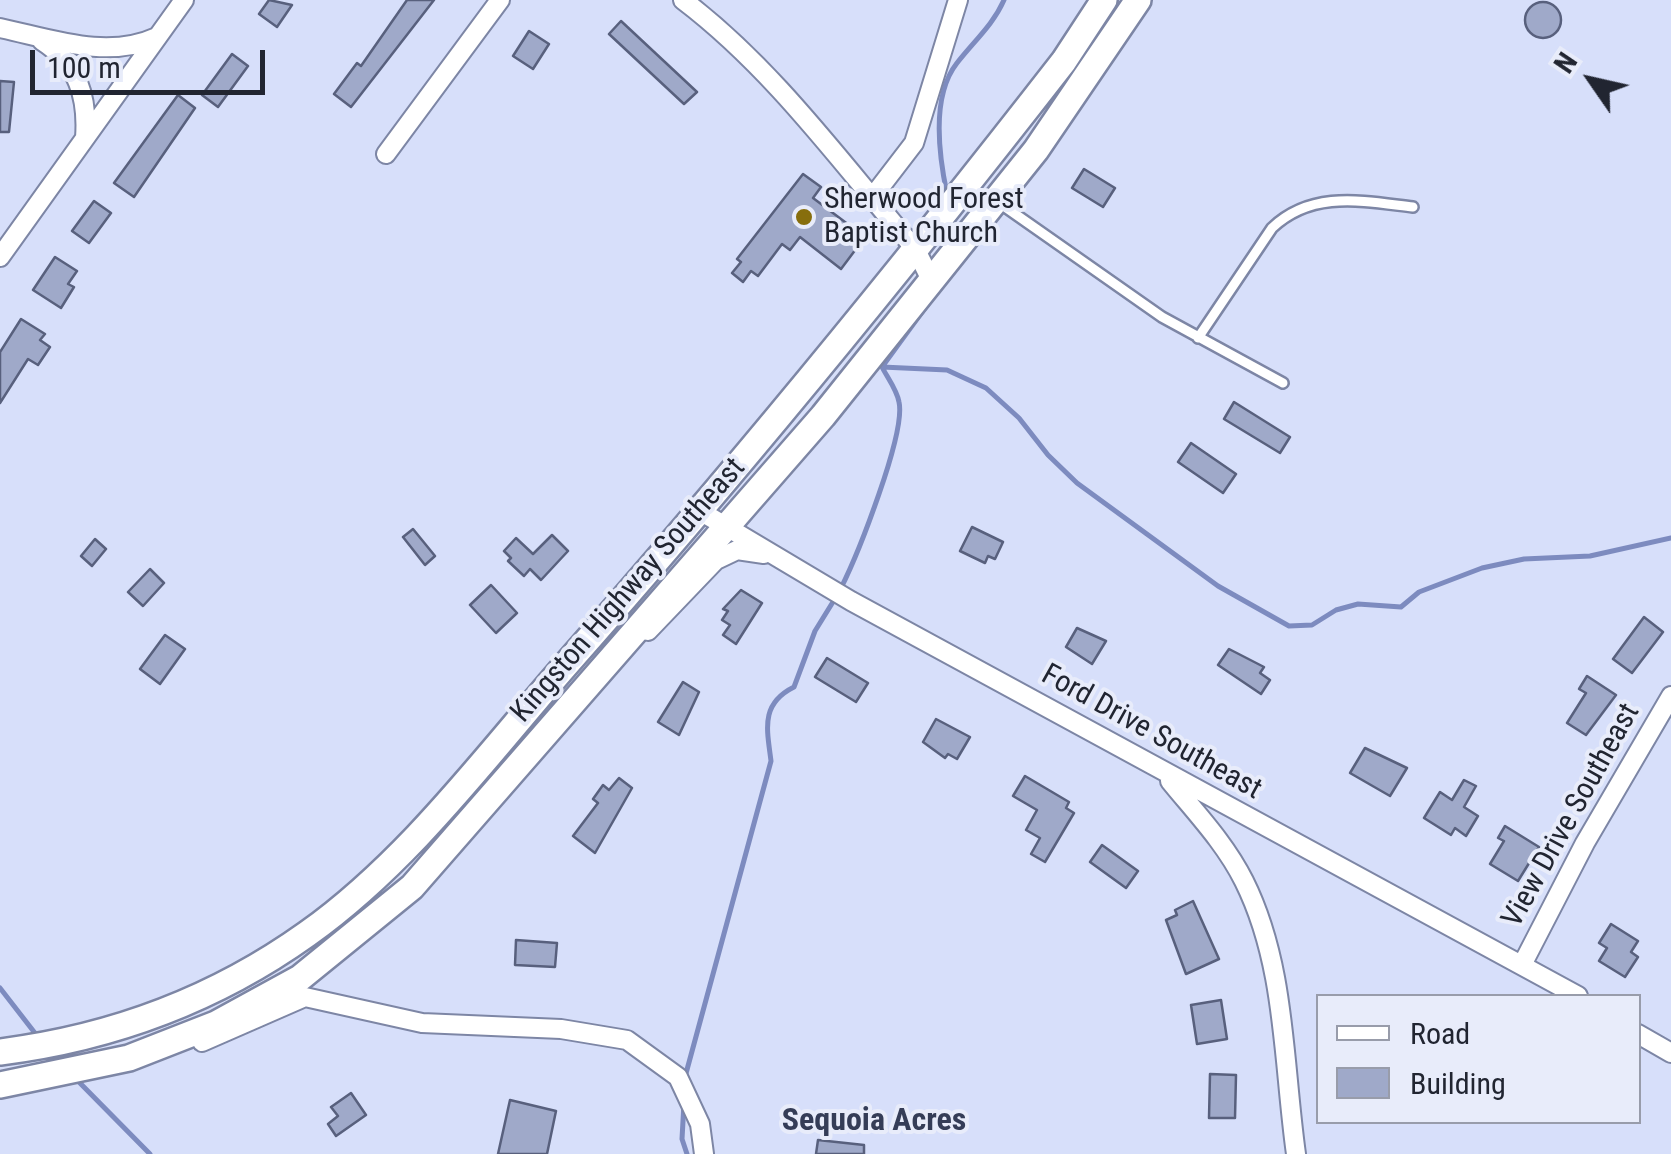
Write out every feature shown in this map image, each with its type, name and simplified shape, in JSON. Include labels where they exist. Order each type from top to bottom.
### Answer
[{"type":"main road","points":[[0,1052],[50,1046],[136,1022],[189,1001],[267,961],[312,931],[416,836],[700,511],[916,250],[1064,60],[1104,0]]},
{"type":"main road","name":"Kingston Highway Southeast","points":[[0,1085],[50,1078],[138,1055],[256,1004],[337,951],[432,866],[728,528],[932,282],[1084,85],[1138,0]]},
{"type":"street","points":[[0,257],[184,0]]},
{"type":"street","points":[[386,154],[500,0]]},
{"type":"street","points":[[683,0],[729,36],[770,78],[916,250],[932,282]]},
{"type":"street","points":[[872,199],[914,143],[958,0]]},
{"type":"street","points":[[0,28],[111,49],[138,46],[158,37]]},
{"type":"street","points":[[33,35],[61,52],[79,81],[86,116],[84,139]]},
{"type":"street","name":"Ford Drive Southeast","points":[[700,511],[1163,772],[1575,994]]},
{"type":"street","points":[[602,671],[669,613],[716,560],[737,550],[776,556]]},
{"type":"street","name":"View Drive Southeast","points":[[1522,963],[1585,843],[1671,696]]},
{"type":"street","points":[[1163,772],[1223,845],[1258,915],[1272,957],[1281,1013],[1296,1154]]},
{"type":"street","points":[[337,951],[324,976],[324,987],[339,1003]]},
{"type":"street","points":[[138,1055],[229,1032],[292,999],[306,996],[380,1017],[422,1023],[561,1029],[627,1040],[666,1064],[684,1085],[700,1124],[704,1154]]},
{"type":"street","points":[[1641,1036],[1671,1052]]},
{"type":"lane","points":[[996,201],[1198,338],[1284,382]]},
{"type":"lane","points":[[1198,338],[1238,276],[1286,215],[1319,201],[1414,207]]},
{"type":"building","points":[[269,0],[292,5],[277,27],[259,14]]},
{"type":"building","points":[[407,0],[434,0],[351,107],[334,94],[357,63],[361,66]]},
{"type":"building","points":[[1543,2],[1555,8],[1561,20],[1555,32],[1543,38],[1531,32],[1525,20],[1531,8]]},
{"type":"building","points":[[621,21],[697,92],[684,104],[609,34]]},
{"type":"building","points":[[529,31],[549,44],[533,69],[513,56]]},
{"type":"building","points":[[232,54],[248,66],[218,107],[202,95]]},
{"type":"building","points":[[0,81],[14,82],[9,132],[0,132]]},
{"type":"building","points":[[178,95],[195,108],[134,197],[114,183]]},
{"type":"building","points":[[1084,169],[1115,188],[1103,207],[1072,188]]},
{"type":"building","name":"Sherwood Forest Baptist Church","points":[[803,174],[821,187],[813,198],[865,237],[841,269],[800,237],[790,250],[782,244],[758,276],[751,271],[743,282],[732,273],[741,262],[737,259]]},
{"type":"building","points":[[94,201],[111,213],[89,243],[72,231]]},
{"type":"building","points":[[55,257],[77,271],[68,284],[74,287],[61,308],[33,290]]},
{"type":"building","points":[[21,319],[45,334],[40,340],[50,347],[38,365],[28,359],[0,403],[0,352]]},
{"type":"building","points":[[1234,402],[1290,437],[1280,453],[1224,419]]},
{"type":"building","points":[[1191,443],[1236,474],[1223,493],[1178,462]]},
{"type":"building","points":[[972,527],[1003,542],[995,559],[988,556],[985,563],[960,551]]},
{"type":"building","points":[[413,529],[435,556],[425,565],[403,537]]},
{"type":"building","points":[[552,535],[568,551],[541,580],[530,569],[524,576],[508,561],[511,558],[504,551],[516,538],[533,554]]},
{"type":"building","points":[[95,539],[106,549],[92,566],[81,556]]},
{"type":"building","points":[[150,569],[164,583],[143,606],[128,592]]},
{"type":"building","points":[[491,585],[517,613],[496,633],[470,605]]},
{"type":"building","points":[[741,590],[762,603],[736,644],[723,635],[730,625],[722,620],[728,611],[723,609]]},
{"type":"building","points":[[1644,617],[1663,632],[1632,673],[1613,659]]},
{"type":"building","points":[[1077,628],[1106,641],[1092,664],[1066,647]]},
{"type":"building","points":[[165,635],[185,649],[160,684],[140,669]]},
{"type":"building","points":[[1229,649],[1264,667],[1260,673],[1270,680],[1261,694],[1218,665]]},
{"type":"building","points":[[827,658],[868,683],[856,702],[815,677]]},
{"type":"building","points":[[1587,676],[1616,695],[1586,735],[1567,723],[1586,693],[1579,689]]},
{"type":"building","points":[[683,682],[699,692],[679,735],[658,722]]},
{"type":"building","points":[[936,719],[970,737],[957,759],[948,754],[945,758],[923,742]]},
{"type":"building","points":[[1365,748],[1407,768],[1390,796],[1350,773]]},
{"type":"building","points":[[1025,776],[1069,802],[1066,808],[1074,813],[1045,862],[1031,854],[1040,838],[1026,830],[1037,810],[1013,796]]},
{"type":"building","points":[[619,778],[632,788],[595,853],[573,836],[598,803],[593,799],[603,785],[609,790]]},
{"type":"building","points":[[1464,780],[1476,786],[1464,807],[1478,816],[1466,836],[1455,828],[1451,835],[1424,818],[1440,792],[1452,800]]},
{"type":"building","points":[[1505,826],[1539,847],[1518,881],[1490,864],[1504,841],[1498,838]]},
{"type":"building","points":[[1102,845],[1138,871],[1126,888],[1090,862]]},
{"type":"building","points":[[1193,901],[1219,959],[1186,974],[1166,920]]},
{"type":"building","points":[[1611,924],[1638,941],[1631,952],[1638,957],[1625,977],[1599,961],[1607,948],[1599,943]]},
{"type":"building","points":[[516,940],[557,943],[555,967],[515,965]]},
{"type":"building","points":[[1221,1000],[1227,1039],[1197,1044],[1191,1005]]},
{"type":"building","points":[[1210,1074],[1236,1075],[1235,1118],[1209,1118]]},
{"type":"building","points":[[351,1093],[366,1115],[336,1136],[328,1124],[338,1116],[331,1107]]},
{"type":"building","points":[[510,1100],[556,1111],[547,1154],[498,1154]]},
{"type":"building","points":[[818,1140],[864,1145],[864,1154],[816,1154]]},
{"type":"waterway","points":[[947,194],[939,127],[943,92],[957,63],[1004,0]]},
{"type":"waterway","points":[[949,243],[952,220]]},
{"type":"waterway","points":[[882,367],[936,293]]},
{"type":"waterway","points":[[882,367],[947,370],[986,388],[1019,418],[1077,483],[1218,586],[1289,626],[1312,625],[1336,610],[1358,604],[1401,607],[1419,592],[1482,568],[1524,559],[1590,556],[1671,538]]},
{"type":"waterway","points":[[841,588],[869,522],[895,439],[899,402],[882,367]]},
{"type":"waterway","points":[[685,1077],[771,761],[768,718],[776,701],[794,687],[815,631],[836,597]]},
{"type":"waterway","points":[[0,988],[38,1037]]},
{"type":"waterway","points":[[76,1079],[150,1154]]},
{"type":"waterway","points":[[684,1103],[682,1139],[687,1154]]},
{"type":"place","name":"Sherwood Forest Baptist Church","points":[[804,217]]},
{"type":"district","name":"Sequoia Acres","points":[[874,1122]]}]
